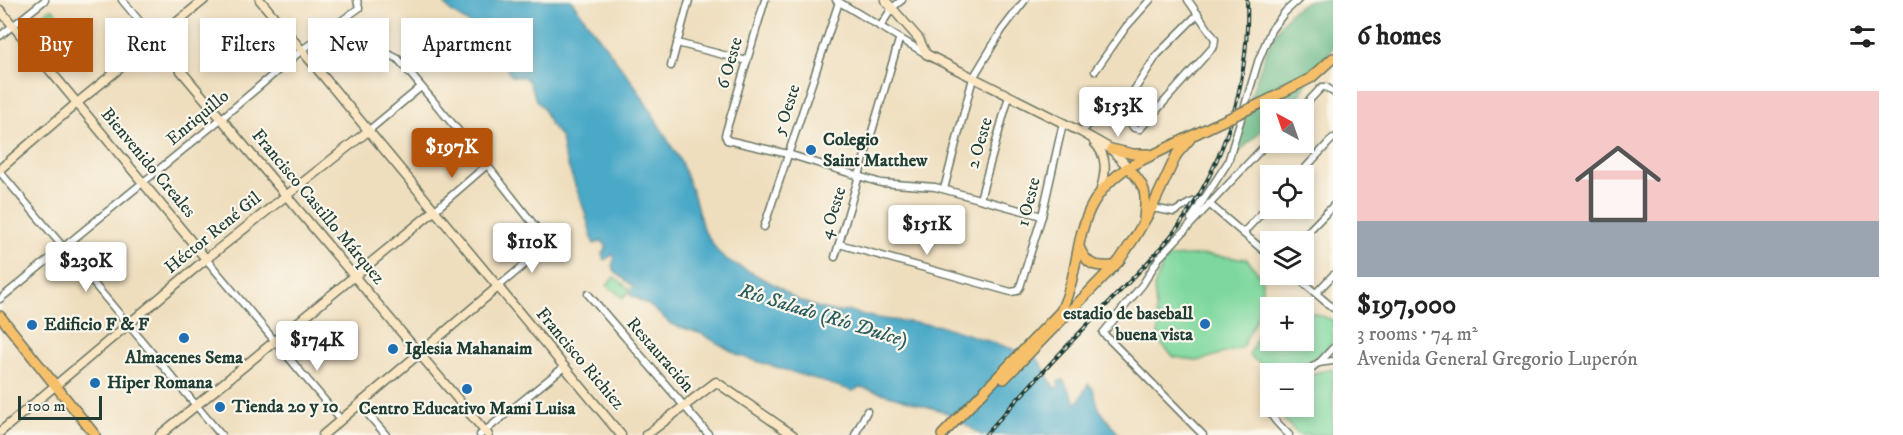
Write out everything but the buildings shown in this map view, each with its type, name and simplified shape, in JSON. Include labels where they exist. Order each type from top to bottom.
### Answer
[{"type":"main road","points":[[182,18],[204,0]]},
{"type":"main road","name":"Francisco Richiez","points":[[260,0],[621,435]]},
{"type":"main road","points":[[885,0],[919,39],[926,54],[1111,149],[1133,154],[1151,154]]},
{"type":"main road","name":"Bienvenido Creales","points":[[0,10],[206,259]]},
{"type":"main road","points":[[1036,341],[1060,311],[1070,288],[1085,216],[1101,189],[1115,176],[1151,154],[1191,137],[1311,78],[1333,58]]},
{"type":"main road","points":[[0,171],[115,72]]},
{"type":"main road","name":"Francisco Castillo Márquez","points":[[182,72],[485,434]]},
{"type":"main road","name":"Héctor René Gil","points":[[0,432],[206,259],[368,131]]},
{"type":"main road","points":[[1084,134],[1100,148],[1104,158],[1106,168],[1101,189]]},
{"type":"main road","points":[[942,435],[959,421],[1113,266],[1136,237],[1177,154],[1191,137]]},
{"type":"main road","points":[[1111,149],[1142,182],[1145,190],[1144,220]]},
{"type":"main road","points":[[160,435],[434,211]]},
{"type":"main road","points":[[1079,247],[1083,257],[1090,264],[1113,266]]},
{"type":"main road","points":[[324,435],[499,286]]},
{"type":"main road","points":[[0,316],[95,435]]},
{"type":"main road","points":[[646,435],[710,385],[718,383],[794,435]]},
{"type":"main road","points":[[949,435],[959,421]]},
{"type":"street","points":[[0,36],[45,0]]},
{"type":"street","name":"Francisco Castillo Márquez","points":[[122,0],[137,18]]},
{"type":"street","name":"Enriquillo","points":[[0,299],[302,50],[359,8],[357,0]]},
{"type":"street","points":[[671,66],[689,0]]},
{"type":"street","name":"6 Oeste","points":[[765,0],[725,135],[728,140],[788,154]]},
{"type":"street","points":[[880,27],[892,8],[902,0]]},
{"type":"street","points":[[944,189],[973,78],[1002,30],[1025,0]]},
{"type":"street","points":[[1095,71],[1126,27],[1150,0]]},
{"type":"street","points":[[1084,134],[1101,113],[1108,110],[1120,112],[1134,128],[1140,129],[1214,46],[1215,39],[1188,0]]},
{"type":"street","points":[[1187,227],[1202,199],[1228,162],[1258,62],[1271,30],[1298,0]]},
{"type":"street","points":[[837,1],[926,54]]},
{"type":"street","name":"5 Oeste","points":[[764,227],[837,1]]},
{"type":"street","points":[[1120,112],[1157,55],[1198,14]]},
{"type":"street","name":"4 Oeste","points":[[835,257],[899,40]]},
{"type":"street","points":[[677,43],[747,61]]},
{"type":"street","points":[[389,54],[398,59],[487,165],[549,244],[499,286]]},
{"type":"street","name":"Héctor René Gil","points":[[368,131],[421,87]]},
{"type":"street","points":[[1311,99],[1322,87],[1333,92]]},
{"type":"street","name":"2 Oeste","points":[[980,199],[1009,96]]},
{"type":"street","name":"1 Oeste","points":[[839,244],[1011,292],[1020,286],[1042,216],[1063,123]]},
{"type":"street","points":[[1308,165],[1333,138]]},
{"type":"street","points":[[1203,435],[1103,333],[1143,284],[1159,258],[1260,150]]},
{"type":"street","points":[[788,154],[881,183],[944,189],[1042,216]]},
{"type":"street","points":[[434,211],[487,165]]},
{"type":"street","points":[[0,171],[221,435]]},
{"type":"street","points":[[1152,208],[1174,212],[1202,199]]},
{"type":"street","points":[[1209,204],[1260,247]]},
{"type":"street","points":[[1309,231],[1333,206]]},
{"type":"street","points":[[1243,233],[1260,215]]},
{"type":"street","name":"Bienvenido Creales","points":[[206,259],[341,420]]},
{"type":"street","points":[[1316,293],[1333,275]]},
{"type":"street","points":[[1306,285],[1333,308]]},
{"type":"street","name":"Restauración","points":[[588,294],[709,435]]},
{"type":"street","points":[[1314,366],[1333,348]]},
{"type":"street","points":[[1318,363],[1333,361]]},
{"type":"street","points":[[485,434],[564,367]]},
{"type":"street","points":[[359,404],[386,435]]},
{"type":"street","points":[[855,435],[867,411]]},
{"type":"street","points":[[1273,417],[1289,435]]},
{"type":"green space","points":[[1311,0],[1333,0],[1333,48],[1312,71],[1300,95],[1295,99],[1260,99],[1260,132],[1235,156],[1260,67],[1282,23],[1295,8]]},
{"type":"green space","points":[[52,8],[60,18],[39,18]]},
{"type":"green space","name":"estadio de baseball buena vista","points":[[1207,255],[1247,259],[1260,275],[1262,297],[1260,297],[1260,310],[1242,348],[1198,361],[1174,357],[1159,342],[1154,287],[1163,264],[1170,257]]},
{"type":"green space","points":[[614,277],[630,289],[623,298],[607,285]]},
{"type":"green space","points":[[1314,313],[1333,320],[1331,344],[1318,356],[1303,363],[1260,363],[1249,355],[1260,332],[1260,351],[1314,351]]},
{"type":"green space","points":[[1333,369],[1333,435],[1299,435],[1281,417],[1314,417],[1314,373]]},
{"type":"water","name":"Río Salado (Río Dulce)","points":[[442,0],[571,0],[636,87],[681,162],[703,229],[718,252],[729,261],[777,286],[796,299],[819,308],[942,326],[1034,356],[1043,366],[1054,388],[1059,386],[1058,382],[1063,380],[1076,403],[1088,384],[1093,389],[1099,409],[1119,435],[981,435],[942,411],[860,387],[853,391],[740,356],[702,334],[671,324],[650,306],[629,294],[634,287],[616,273],[612,266],[615,257],[613,255],[604,260],[602,254],[607,247],[602,241],[594,244],[564,155],[561,138],[536,100],[529,82],[524,77],[513,77],[509,73],[533,72],[533,18],[461,18],[450,11]]},
{"type":"railway","points":[[985,435],[1158,251],[1195,202],[1222,148],[1232,120],[1244,60],[1247,0]]},
{"type":"place","name":"Colegio Saint Matthew","points":[[811,150]]},
{"type":"place","name":"estadio de baseball buena vista","points":[[1205,324]]},
{"type":"place","name":"Edificio F & F","points":[[32,325]]},
{"type":"place","name":"Almacenes Sema","points":[[184,338]]},
{"type":"place","name":"Iglesia Mahanaim","points":[[393,349]]},
{"type":"place","name":"Hiper Romana","points":[[95,383]]},
{"type":"place","name":"Centro Educativo Mami Luisa","points":[[467,389]]},
{"type":"place","name":"Tienda 20 y 10","points":[[220,407]]}]
